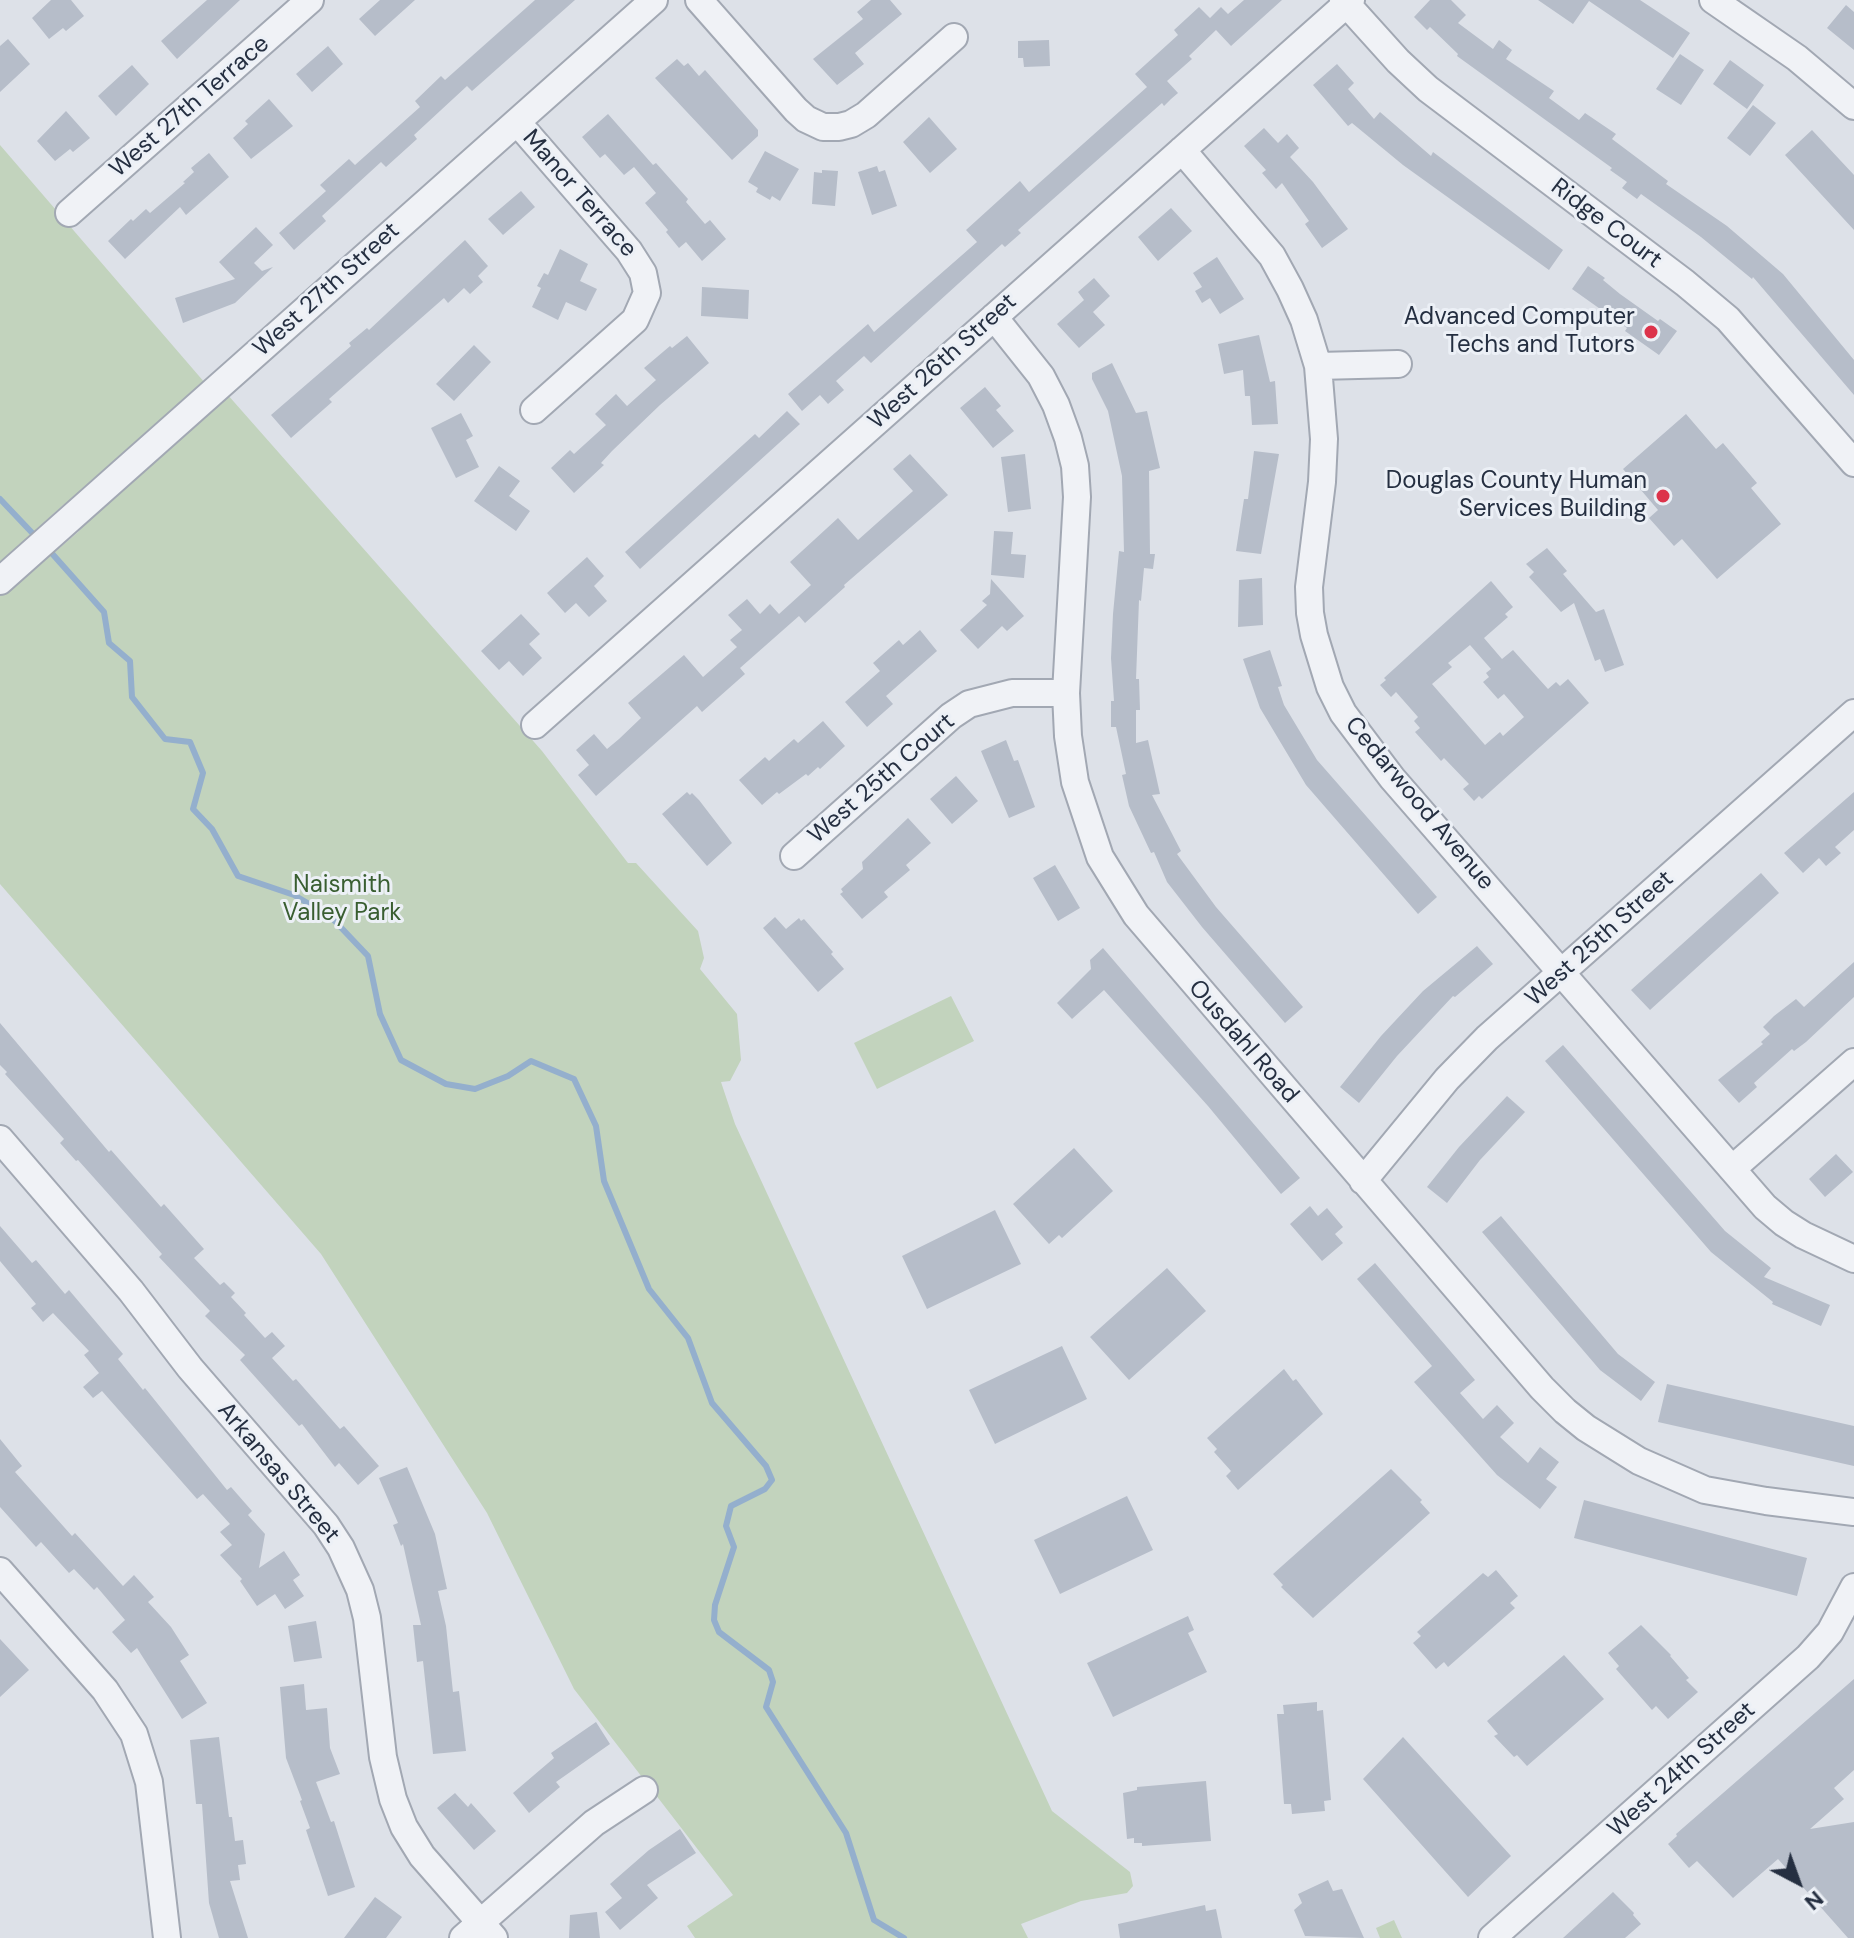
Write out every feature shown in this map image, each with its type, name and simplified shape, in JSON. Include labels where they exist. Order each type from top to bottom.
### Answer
[{"type":"street","name":"West 27th Terrace","points":[[69,213],[310,0]]},
{"type":"street","name":"West 27th Street","points":[[9,573],[654,0]]},
{"type":"street","points":[[699,0],[796,110],[823,127],[851,124],[866,115],[954,37]]},
{"type":"street","points":[[1713,0],[1797,58],[1854,106]]},
{"type":"street","name":"West 26th Street","points":[[535,725],[1347,1]]},
{"type":"street","name":"Ridge Court","points":[[1347,1],[1398,61],[1428,89],[1721,312],[1854,463]]},
{"type":"street","name":"Manor Terrace","points":[[517,122],[638,262],[647,293],[635,320],[534,410]]},
{"type":"street","name":"Cedarwood Avenue","points":[[1182,150],[1272,256],[1304,320],[1318,366],[1324,439],[1323,468],[1309,587],[1314,635],[1330,687],[1343,713],[1366,745],[1765,1207],[1784,1223],[1854,1259]]},
{"type":"street","name":"Ousdahl Road","points":[[994,317],[1020,348],[1051,396],[1068,438],[1075,466],[1077,497],[1067,724],[1075,782],[1100,857],[1119,891],[1153,938],[1565,1411],[1613,1446],[1657,1470],[1705,1490],[1854,1512]]},
{"type":"street","points":[[1318,366],[1398,364]]},
{"type":"street","name":"West 25th Court","points":[[794,856],[951,716],[969,704],[1012,693],[1066,693]]},
{"type":"street","name":"West 25th Street","points":[[1363,1181],[1447,1079],[1487,1038],[1854,713]]},
{"type":"street","points":[[1732,1169],[1854,1062]]},
{"type":"street","name":"Arkansas Street","points":[[0,1139],[131,1291],[190,1368],[326,1525],[341,1548],[360,1590],[367,1618],[383,1757],[393,1799],[404,1827],[422,1856],[479,1933]]},
{"type":"street","points":[[3,1582],[105,1690],[134,1734],[149,1782],[167,1938]]},
{"type":"street","name":"West 24th Street","points":[[1492,1938],[1808,1657],[1830,1632],[1854,1587]]},
{"type":"street","points":[[479,1933],[594,1823],[644,1790]]},
{"type":"green space","points":[[0,145],[205,383],[0,563]]},
{"type":"green space","name":"Naismith Valley Park","points":[[227,394],[542,751],[628,863],[636,863],[698,931],[704,958],[700,969],[737,1014],[741,1060],[730,1081],[721,1082],[735,1124],[1052,1811],[1130,1872],[1133,1886],[1127,1893],[1081,1901],[1021,1924],[1028,1938],[695,1938],[687,1926],[733,1895],[574,1689],[487,1513],[321,1254],[0,884],[0,596],[78,532],[102,504]]},
{"type":"green space","points":[[951,996],[974,1041],[877,1089],[854,1043]]},
{"type":"green space","points":[[1394,1920],[1402,1938],[1380,1938],[1376,1928]]},
{"type":"building","points":[[51,0],[71,0],[84,16],[66,31],[63,28],[49,39],[32,18]]},
{"type":"building","points":[[207,0],[240,0],[177,59],[161,41]]},
{"type":"building","points":[[380,0],[415,0],[375,36],[359,19]]},
{"type":"building","points":[[535,0],[575,0],[472,91],[467,86],[414,135],[417,139],[386,167],[381,162],[322,216],[326,221],[294,250],[279,233],[326,191],[320,185],[349,159],[355,165],[420,107],[415,101],[441,76],[445,80]]},
{"type":"building","points":[[871,0],[890,0],[902,14],[855,53],[864,64],[837,85],[813,59],[863,19],[857,12]]},
{"type":"building","points":[[1244,0],[1282,0],[1231,46],[1216,30],[1189,56],[1192,59],[1167,81],[1178,93],[1164,106],[1162,103],[1018,230],[1021,233],[1005,247],[1002,244],[871,363],[864,356],[836,381],[844,390],[828,404],[820,395],[802,411],[788,394],[868,324],[874,332],[977,242],[966,230],[1020,181],[1029,192],[1147,87],[1135,74],[1178,35],[1174,30],[1199,7],[1210,18],[1221,7],[1228,14]]},
{"type":"building","points":[[1430,0],[1451,0],[1466,15],[1458,23],[1493,49],[1499,40],[1512,50],[1506,59],[1554,91],[1549,98],[1579,120],[1585,113],[1616,134],[1612,139],[1668,181],[1666,184],[1727,226],[1783,274],[1854,360],[1854,395],[1753,277],[1641,194],[1637,199],[1622,188],[1627,182],[1610,170],[1612,168],[1457,56],[1430,27],[1427,30],[1414,17]]},
{"type":"building","points":[[1538,0],[1640,0],[1690,33],[1673,58],[1589,1],[1573,24]]},
{"type":"building","points":[[1846,5],[1854,12],[1854,50],[1827,28]]},
{"type":"building","points":[[8,39],[30,64],[0,92],[0,46]]},
{"type":"building","points":[[1049,40],[1050,66],[1024,67],[1023,58],[1018,58],[1018,41]]},
{"type":"building","points":[[328,46],[343,64],[312,92],[296,74]]},
{"type":"building","points":[[1680,54],[1704,70],[1681,105],[1656,89]]},
{"type":"building","points":[[677,59],[684,66],[688,63],[699,76],[705,70],[758,130],[758,136],[732,160],[655,78]]},
{"type":"building","points":[[1730,60],[1764,85],[1747,109],[1713,84]]},
{"type":"building","points":[[1337,64],[1354,83],[1348,89],[1374,119],[1380,112],[1431,156],[1433,152],[1563,250],[1549,270],[1403,165],[1352,123],[1348,126],[1313,85]]},
{"type":"building","points":[[132,65],[149,84],[116,116],[98,96]]},
{"type":"building","points":[[269,99],[293,126],[251,159],[233,138],[248,124],[245,121]]},
{"type":"building","points":[[1753,105],[1776,123],[1750,156],[1727,138]]},
{"type":"building","points":[[66,111],[90,138],[55,161],[37,141]]},
{"type":"building","points":[[608,114],[688,199],[686,202],[705,224],[710,220],[726,239],[702,261],[686,242],[679,248],[645,203],[656,193],[634,167],[624,175],[605,154],[600,158],[582,137]]},
{"type":"building","points":[[929,117],[957,149],[930,173],[903,142]]},
{"type":"building","points":[[1264,128],[1278,143],[1287,134],[1299,148],[1290,157],[1348,229],[1322,248],[1305,224],[1309,221],[1282,183],[1276,189],[1262,173],[1266,170],[1244,146]]},
{"type":"building","points":[[1812,130],[1854,175],[1854,230],[1785,155]]},
{"type":"building","points":[[765,151],[799,169],[780,201],[772,196],[770,200],[756,192],[758,188],[748,182]]},
{"type":"building","points":[[209,153],[229,177],[186,215],[180,207],[125,259],[108,241],[131,219],[133,221],[146,209],[150,213],[185,183],[194,172],[191,168]]},
{"type":"building","points":[[877,166],[879,172],[885,170],[897,206],[872,215],[858,172]]},
{"type":"building","points":[[822,170],[838,171],[835,206],[812,204],[814,172],[822,173]]},
{"type":"building","points":[[521,191],[535,207],[503,235],[488,219]]},
{"type":"building","points":[[1171,208],[1192,231],[1158,261],[1138,237]]},
{"type":"building","points":[[256,227],[273,245],[254,263],[262,271],[273,267],[235,303],[183,323],[175,298],[235,279],[219,262]]},
{"type":"building","points":[[465,240],[488,266],[478,276],[483,282],[470,294],[464,288],[448,303],[444,298],[329,399],[332,402],[291,438],[271,415],[351,346],[349,343],[367,328],[369,330]]},
{"type":"building","points":[[560,249],[588,264],[580,281],[597,289],[586,311],[566,302],[558,320],[532,307],[541,288],[537,286],[544,273],[548,275]]},
{"type":"building","points":[[1217,257],[1244,299],[1220,314],[1210,298],[1202,303],[1195,291],[1202,287],[1193,273]]},
{"type":"building","points":[[1588,266],[1620,294],[1677,331],[1659,355],[1572,289]]},
{"type":"building","points":[[1094,278],[1110,296],[1093,312],[1105,325],[1079,348],[1057,324],[1084,300],[1078,292]]},
{"type":"building","points":[[702,287],[749,290],[748,319],[701,316]]},
{"type":"building","points":[[1259,335],[1270,382],[1275,381],[1278,424],[1252,425],[1250,396],[1245,396],[1243,370],[1224,374],[1218,344]]},
{"type":"building","points":[[687,336],[709,363],[612,451],[601,463],[604,465],[574,493],[551,468],[570,450],[574,454],[606,425],[595,414],[616,394],[627,406],[656,380],[644,368]]},
{"type":"building","points":[[474,345],[491,362],[454,401],[436,384]]},
{"type":"building","points":[[1112,363],[1136,413],[1147,411],[1160,468],[1149,471],[1150,554],[1155,554],[1153,569],[1144,568],[1139,600],[1136,679],[1139,679],[1140,710],[1136,710],[1136,743],[1148,740],[1160,794],[1152,795],[1181,851],[1177,854],[1216,907],[1303,1007],[1285,1023],[1167,882],[1129,806],[1116,727],[1111,727],[1111,701],[1114,701],[1111,658],[1113,614],[1119,551],[1124,552],[1122,476],[1108,411],[1092,379],[1092,373]]},
{"type":"building","points":[[985,387],[1001,406],[996,410],[1014,431],[993,448],[960,408]]},
{"type":"building","points":[[787,411],[800,424],[640,569],[625,552],[755,434],[759,438]]},
{"type":"building","points":[[461,413],[473,436],[466,440],[479,467],[456,478],[431,428]]},
{"type":"building","name":"Douglas County Human Services Building","points":[[1686,414],[1716,449],[1723,443],[1757,483],[1751,488],[1781,524],[1717,579],[1682,539],[1674,546],[1649,518],[1658,510],[1623,469]]},
{"type":"building","points":[[1254,451],[1279,454],[1261,554],[1236,551],[1244,499],[1248,499]]},
{"type":"building","points":[[910,454],[948,495],[805,623],[799,616],[740,668],[745,674],[702,712],[697,706],[596,796],[578,775],[589,765],[576,750],[594,734],[607,749],[619,739],[641,718],[628,703],[684,655],[703,677],[737,647],[730,640],[742,630],[728,615],[747,599],[760,614],[770,604],[779,614],[811,585],[790,562],[838,518],[858,540],[913,491],[893,469]]},
{"type":"building","points":[[1025,454],[1031,509],[1008,512],[1001,457]]},
{"type":"building","points":[[499,466],[520,481],[509,496],[530,511],[516,531],[474,501]]},
{"type":"building","points":[[994,531],[1013,532],[1011,554],[1026,555],[1024,578],[991,575]]},
{"type":"building","points":[[1547,548],[1567,571],[1563,574],[1596,612],[1604,609],[1624,665],[1605,672],[1600,659],[1595,661],[1574,603],[1561,612],[1529,577],[1534,572],[1526,564]]},
{"type":"building","points":[[587,557],[604,576],[594,586],[607,601],[589,617],[576,603],[565,613],[547,593]]},
{"type":"building","points":[[1262,578],[1263,625],[1238,627],[1239,580]]},
{"type":"building","points":[[991,579],[1024,616],[1007,631],[1002,626],[978,649],[960,630],[987,605],[982,601],[990,594]]},
{"type":"building","points":[[1491,581],[1513,607],[1505,614],[1508,617],[1484,638],[1502,659],[1513,650],[1548,689],[1556,682],[1560,686],[1568,679],[1589,703],[1482,799],[1479,796],[1474,801],[1463,789],[1469,784],[1444,758],[1441,761],[1415,732],[1420,728],[1414,721],[1418,717],[1396,692],[1391,697],[1380,685],[1386,680],[1384,678]],"holes":[[[1470,645],[1491,669],[1486,673],[1489,677],[1483,682],[1498,699],[1504,694],[1524,717],[1503,736],[1500,732],[1485,745],[1432,684],[1452,667],[1448,663]]]},
{"type":"building","points":[[521,614],[540,634],[529,644],[542,658],[523,676],[509,661],[499,670],[481,651]]},
{"type":"building","points":[[920,630],[937,651],[886,696],[893,704],[867,727],[845,702],[880,671],[873,663],[899,640],[903,645]]},
{"type":"building","points":[[1270,650],[1282,686],[1278,687],[1284,705],[1317,760],[1437,897],[1418,914],[1306,785],[1260,708],[1243,659]]},
{"type":"building","points":[[823,721],[845,746],[820,769],[818,767],[808,776],[806,774],[779,794],[777,792],[762,805],[739,780],[765,757],[769,761],[794,739],[798,743]]},
{"type":"building","points":[[1006,740],[1014,761],[1018,760],[1035,807],[1009,818],[981,751]]},
{"type":"building","points":[[956,776],[978,801],[952,824],[930,799]]},
{"type":"building","points":[[687,792],[699,800],[732,843],[707,866],[662,814]]},
{"type":"building","points":[[1854,792],[1854,830],[1835,847],[1841,853],[1826,866],[1819,858],[1803,873],[1784,853]]},
{"type":"building","points":[[908,818],[931,843],[906,865],[910,870],[884,892],[888,897],[862,919],[840,894],[843,892],[841,889],[863,869],[862,862]]},
{"type":"building","points":[[1055,865],[1080,908],[1058,921],[1033,878]]},
{"type":"building","points":[[1761,873],[1779,893],[1650,1010],[1631,990]]},
{"type":"building","points":[[775,917],[786,929],[799,918],[801,921],[804,919],[844,969],[818,992],[763,928]]},
{"type":"building","points":[[1477,946],[1493,964],[1453,996],[1397,1056],[1359,1103],[1340,1087],[1423,991]]},
{"type":"building","points":[[1103,948],[1300,1178],[1281,1194],[1208,1106],[1104,990],[1072,1019],[1057,1003],[1091,969],[1090,960]]},
{"type":"building","points":[[1854,962],[1854,997],[1806,1042],[1794,1051],[1792,1049],[1754,1083],[1757,1087],[1739,1103],[1718,1080],[1763,1044],[1761,1042],[1770,1034],[1763,1027],[1774,1016],[1796,999],[1804,1007]]},
{"type":"building","points":[[0,1023],[109,1152],[111,1150],[161,1207],[164,1204],[204,1249],[194,1258],[220,1285],[224,1282],[235,1293],[231,1297],[246,1313],[244,1315],[265,1338],[272,1332],[285,1346],[272,1358],[293,1381],[296,1379],[340,1429],[344,1426],[379,1466],[358,1485],[339,1463],[335,1467],[302,1424],[299,1426],[240,1360],[245,1355],[205,1316],[210,1311],[60,1143],[64,1139],[5,1074],[7,1072],[0,1065]]},
{"type":"building","points":[[1563,1045],[1725,1231],[1771,1268],[1764,1277],[1830,1305],[1821,1326],[1772,1304],[1711,1252],[1545,1061]]},
{"type":"building","points":[[1507,1096],[1525,1112],[1480,1160],[1447,1203],[1427,1187]]},
{"type":"building","points":[[1074,1148],[1113,1191],[1062,1238],[1059,1235],[1049,1244],[1013,1204]]},
{"type":"building","points":[[1836,1154],[1853,1172],[1825,1197],[1809,1179]]},
{"type":"building","points":[[1310,1206],[1318,1216],[1327,1208],[1343,1227],[1335,1234],[1343,1243],[1322,1261],[1290,1224]]},
{"type":"building","points":[[995,1210],[1021,1264],[927,1309],[902,1256]]},
{"type":"building","points":[[1501,1216],[1618,1354],[1655,1382],[1641,1401],[1600,1370],[1482,1232]]},
{"type":"building","points":[[0,1226],[32,1263],[36,1260],[65,1294],[69,1290],[123,1354],[118,1359],[143,1390],[145,1388],[227,1490],[231,1487],[252,1511],[248,1515],[265,1534],[259,1568],[284,1551],[300,1575],[293,1580],[304,1596],[285,1609],[275,1594],[257,1606],[240,1581],[242,1579],[220,1555],[232,1545],[220,1532],[230,1524],[203,1494],[197,1499],[102,1391],[93,1398],[83,1387],[99,1373],[84,1355],[89,1351],[53,1313],[43,1322],[31,1308],[36,1304],[0,1261]]},
{"type":"building","points":[[1375,1263],[1475,1380],[1460,1393],[1483,1419],[1497,1405],[1514,1423],[1500,1437],[1528,1463],[1540,1447],[1559,1462],[1546,1479],[1557,1487],[1540,1509],[1497,1475],[1414,1382],[1432,1366],[1357,1279]]},
{"type":"building","points":[[1167,1268],[1206,1311],[1129,1380],[1090,1337]]},
{"type":"building","points":[[1062,1346],[1087,1399],[995,1444],[969,1390]]},
{"type":"building","points":[[1284,1369],[1293,1381],[1296,1379],[1323,1414],[1238,1490],[1226,1476],[1231,1471],[1214,1452],[1217,1449],[1207,1438]]},
{"type":"building","points":[[1667,1384],[1854,1426],[1854,1466],[1658,1422]]},
{"type":"building","points":[[0,1439],[22,1466],[15,1472],[72,1536],[75,1533],[123,1586],[134,1575],[154,1597],[148,1602],[171,1627],[189,1655],[180,1661],[207,1703],[182,1719],[137,1648],[131,1653],[112,1632],[125,1620],[97,1587],[94,1590],[74,1569],[69,1573],[41,1542],[36,1547],[0,1507]]},
{"type":"building","points":[[407,1467],[435,1534],[447,1589],[438,1591],[446,1626],[453,1692],[459,1691],[466,1751],[433,1754],[423,1661],[417,1662],[413,1625],[421,1625],[403,1544],[401,1546],[393,1525],[398,1523],[379,1478]]},
{"type":"building","points":[[1391,1469],[1422,1500],[1420,1502],[1430,1513],[1313,1618],[1281,1587],[1283,1585],[1273,1574]]},
{"type":"building","points":[[1127,1496],[1153,1550],[1060,1594],[1034,1540]]},
{"type":"building","points":[[1584,1500],[1807,1558],[1797,1596],[1574,1538]]},
{"type":"building","points":[[1496,1570],[1518,1596],[1510,1603],[1515,1608],[1448,1667],[1444,1662],[1436,1669],[1413,1643],[1421,1636],[1417,1632],[1483,1573],[1488,1577]]},
{"type":"building","points":[[1188,1616],[1194,1630],[1188,1633],[1207,1672],[1113,1717],[1087,1663]]},
{"type":"building","points":[[316,1621],[322,1658],[294,1662],[288,1626]]},
{"type":"building","points":[[1641,1625],[1671,1655],[1689,1678],[1686,1680],[1698,1692],[1668,1719],[1656,1706],[1652,1710],[1616,1669],[1619,1666],[1608,1653]]},
{"type":"building","points":[[0,1639],[29,1670],[0,1697]]},
{"type":"building","points":[[1564,1655],[1604,1699],[1527,1766],[1494,1736],[1498,1734],[1487,1721]]},
{"type":"building","points":[[1854,1679],[1854,1770],[1834,1788],[1844,1799],[1810,1829],[1854,1822],[1854,1938],[1848,1938],[1778,1859],[1733,1898],[1697,1861],[1689,1868],[1668,1844]]},
{"type":"building","points":[[304,1684],[306,1710],[327,1708],[330,1748],[340,1774],[316,1782],[331,1822],[334,1821],[355,1887],[328,1896],[306,1830],[310,1828],[302,1800],[286,1758],[280,1687]]},
{"type":"building","points":[[1317,1702],[1317,1711],[1323,1710],[1331,1800],[1324,1801],[1325,1811],[1292,1814],[1291,1804],[1284,1804],[1277,1714],[1284,1714],[1283,1705]]},
{"type":"building","points":[[596,1722],[610,1744],[556,1782],[560,1787],[529,1813],[513,1793],[554,1758],[551,1753]]},
{"type":"building","points":[[219,1737],[229,1817],[232,1817],[235,1841],[243,1840],[246,1864],[238,1865],[240,1880],[230,1881],[248,1938],[219,1938],[209,1903],[202,1804],[196,1804],[190,1740]]},
{"type":"building","points":[[1403,1737],[1511,1856],[1468,1897],[1363,1779]]},
{"type":"building","points":[[1206,1781],[1211,1841],[1142,1846],[1142,1843],[1134,1843],[1134,1838],[1127,1839],[1123,1793],[1137,1790],[1137,1787]]},
{"type":"building","points":[[455,1793],[468,1807],[471,1803],[496,1831],[474,1850],[437,1808]]},
{"type":"building","points":[[680,1829],[696,1853],[647,1885],[658,1898],[620,1930],[605,1912],[622,1898],[610,1884],[649,1850]]},
{"type":"building","points":[[1328,1880],[1333,1891],[1342,1889],[1364,1938],[1305,1936],[1294,1910],[1302,1903],[1298,1894]]},
{"type":"building","points":[[1613,1892],[1641,1924],[1625,1938],[1563,1938]]},
{"type":"building","points":[[375,1897],[402,1917],[386,1938],[344,1938]]},
{"type":"building","points":[[1205,1905],[1206,1911],[1216,1909],[1222,1938],[1120,1938],[1118,1924]]},
{"type":"building","points":[[597,1912],[600,1938],[569,1938],[570,1915]]},
{"type":"waterway","points":[[0,499],[37,538]]},
{"type":"waterway","points":[[48,549],[104,612],[109,643],[130,661],[132,697],[165,739],[190,742],[203,773],[193,809],[212,829],[238,876],[294,895],[331,917],[368,956],[380,1014],[401,1060],[446,1084],[475,1089],[508,1076],[531,1061],[574,1079],[596,1126],[604,1181],[649,1289],[688,1338],[712,1403],[766,1466],[772,1480],[765,1489],[731,1506],[726,1526],[734,1547],[715,1605],[714,1620],[719,1632],[769,1670],[773,1682],[766,1707],[846,1833],[874,1920],[904,1938]]},
{"type":"place","name":"Advanced Computer Techs and Tutors","points":[[1651,332]]},
{"type":"place","name":"Douglas County Human Services Building","points":[[1663,496]]}]
